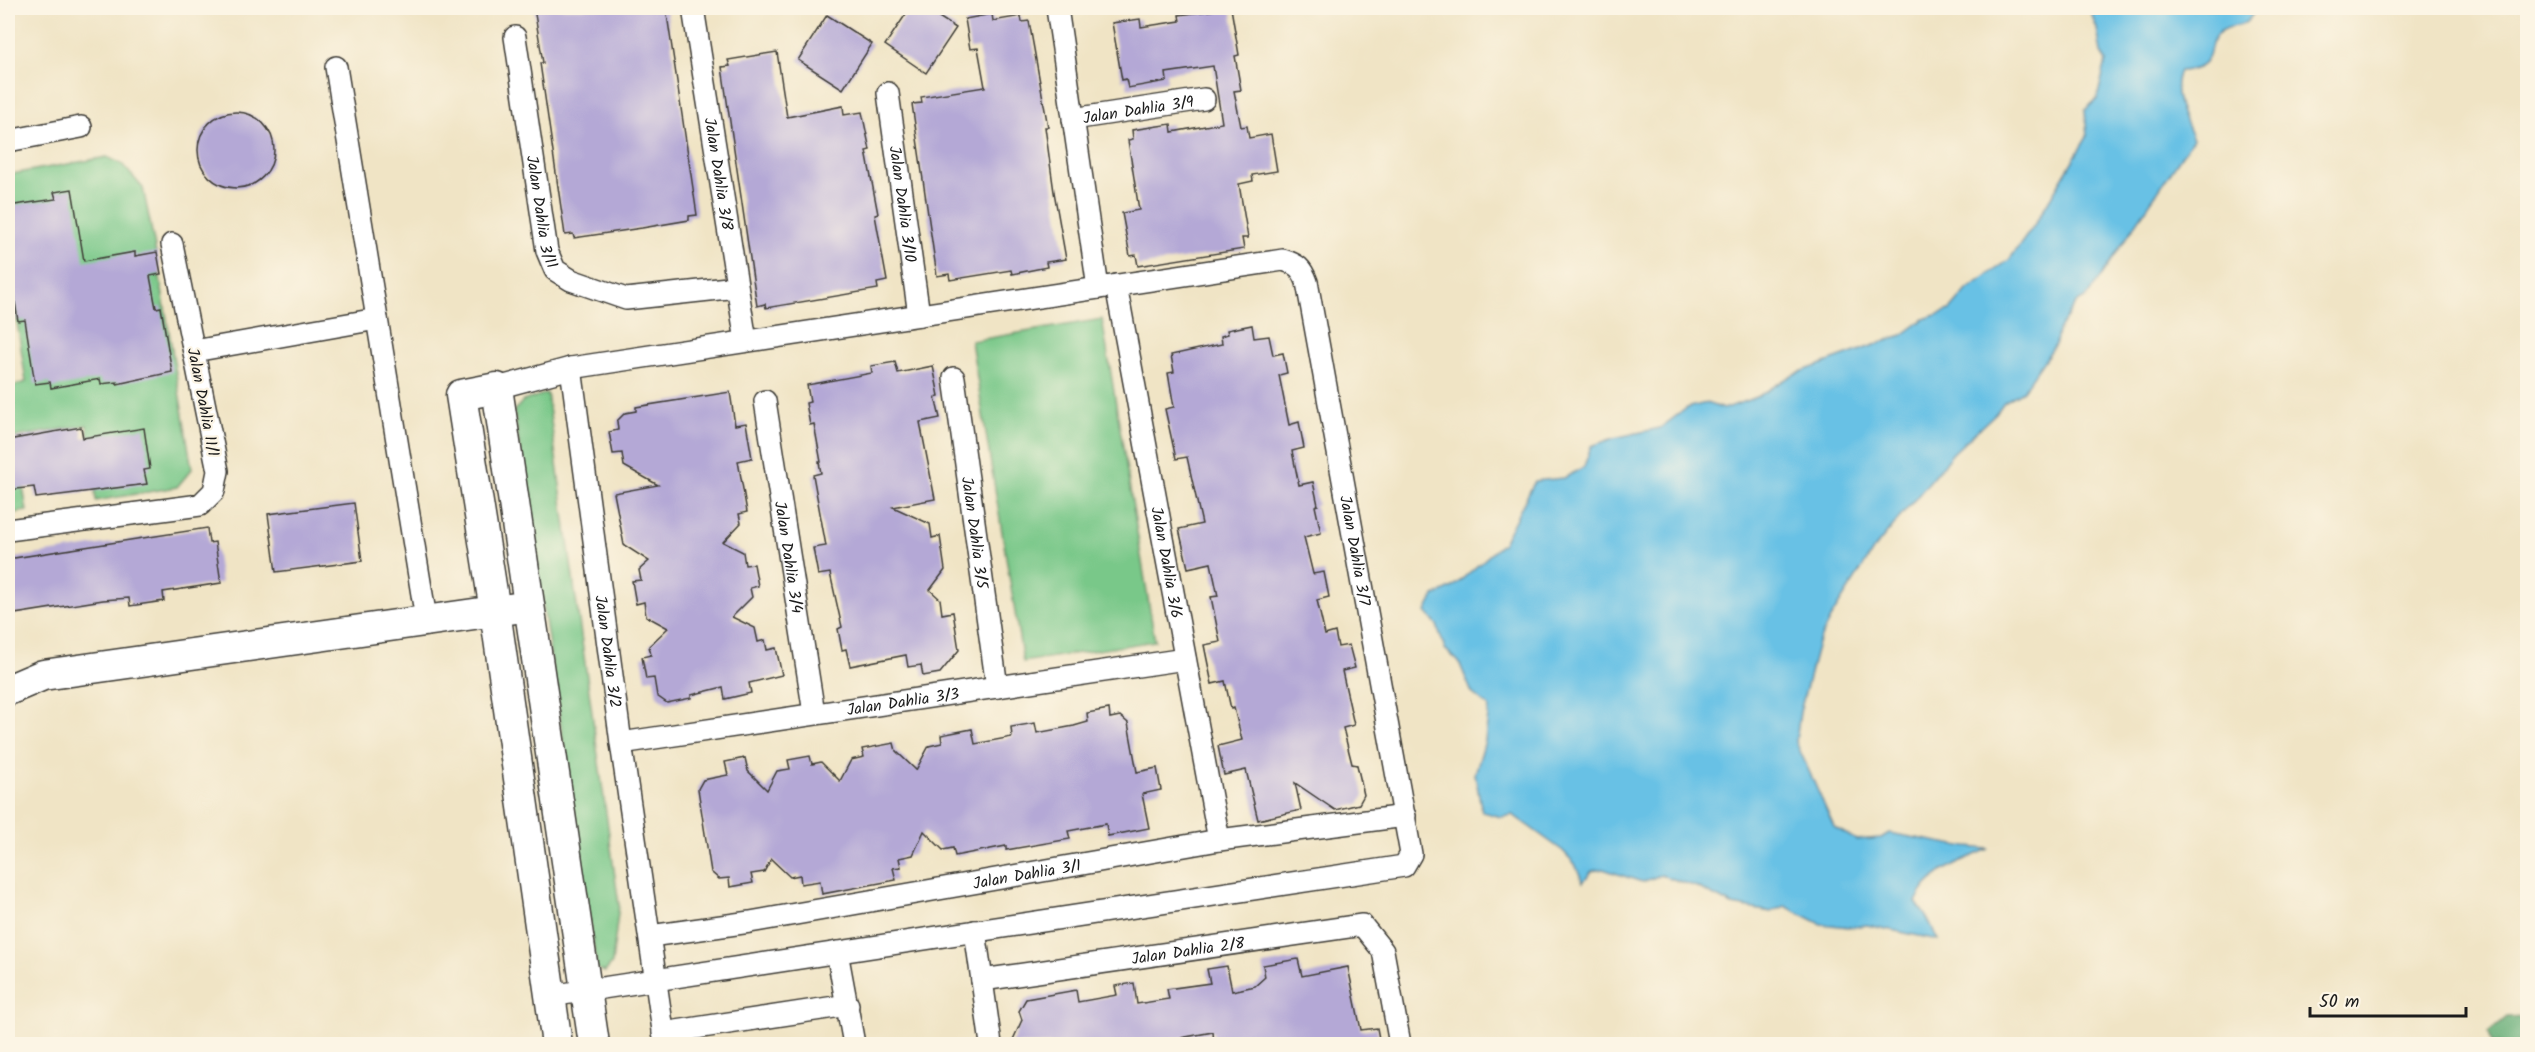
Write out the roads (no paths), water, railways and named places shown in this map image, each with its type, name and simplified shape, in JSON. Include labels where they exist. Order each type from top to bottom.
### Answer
[{"type":"street","name":"Jalan Dahlia 3/8","points":[[693,8],[746,341]]},
{"type":"street","name":"Jalan Dahlia 3/6","points":[[1057,8],[1073,119],[1185,659],[1218,840]]},
{"type":"street","name":"Jalan Dahlia 3/11","points":[[515,38],[547,251],[555,270],[571,280],[626,299],[737,287]]},
{"type":"street","points":[[336,67],[426,619]]},
{"type":"street","name":"Jalan Dahlia 3/10","points":[[888,93],[919,315]]},
{"type":"street","name":"Jalan Dahlia 3/9","points":[[1073,119],[1204,99]]},
{"type":"street","points":[[8,141],[81,127]]},
{"type":"street","name":"Jalan Dahlia 11/1","points":[[8,530],[200,505],[214,491],[218,471],[172,244]]},
{"type":"street","name":"Jalan Dahlia 3/7","points":[[975,931],[1404,866],[1411,855],[1307,282],[1303,271],[1296,264],[1283,260],[1107,287]]},
{"type":"street","points":[[557,1044],[495,611],[461,395],[571,368],[1107,287]]},
{"type":"street","points":[[194,351],[377,319]]},
{"type":"street","name":"Jalan Dahlia 3/2","points":[[571,368],[621,743],[664,1039]]},
{"type":"street","name":"Jalan Dahlia 3/5","points":[[954,378],[997,687]]},
{"type":"street","points":[[497,388],[594,1044]]},
{"type":"street","name":"Jalan Dahlia 3/4","points":[[765,401],[814,713]]},
{"type":"street","points":[[8,690],[43,675],[426,619],[529,607]]},
{"type":"street","name":"Jalan Dahlia 3/3","points":[[621,743],[1185,659]]},
{"type":"street","name":"Jalan Dahlia 3/1","points":[[650,936],[761,920],[1218,840],[1405,816]]},
{"type":"street","name":"Jalan Dahlia 2/8","points":[[982,980],[1362,926],[1383,951],[1400,1044]]},
{"type":"street","points":[[550,996],[975,931],[990,1044]]},
{"type":"street","points":[[664,1039],[851,1025],[837,952]]},
{"type":"water","points":[[2092,8],[2256,9],[2243,24],[2227,28],[2216,36],[2206,61],[2201,66],[2180,71],[2177,79],[2177,97],[2193,139],[2087,297],[2077,302],[2069,313],[2058,331],[2056,343],[2023,391],[2004,402],[1996,413],[1953,453],[1874,549],[1830,619],[1818,643],[1800,712],[1796,742],[1834,827],[1856,840],[1881,838],[1889,833],[1989,849],[1937,875],[1916,902],[1938,940],[1867,925],[1849,927],[1821,924],[1785,906],[1771,912],[1732,905],[1697,887],[1661,875],[1642,882],[1603,869],[1592,871],[1583,882],[1575,864],[1563,851],[1513,815],[1501,817],[1482,812],[1475,774],[1485,741],[1489,707],[1472,693],[1459,662],[1445,649],[1437,625],[1426,612],[1434,596],[1453,587],[1503,543],[1535,481],[1564,478],[1584,467],[1591,446],[1614,438],[1660,428],[1687,408],[1706,403],[1724,409],[1759,396],[1792,375],[1902,335],[1924,319],[1950,310],[1968,289],[2009,260],[2033,227],[2087,137],[2085,110],[2097,99],[2106,61],[2101,53],[2097,29],[2091,13]]}]
